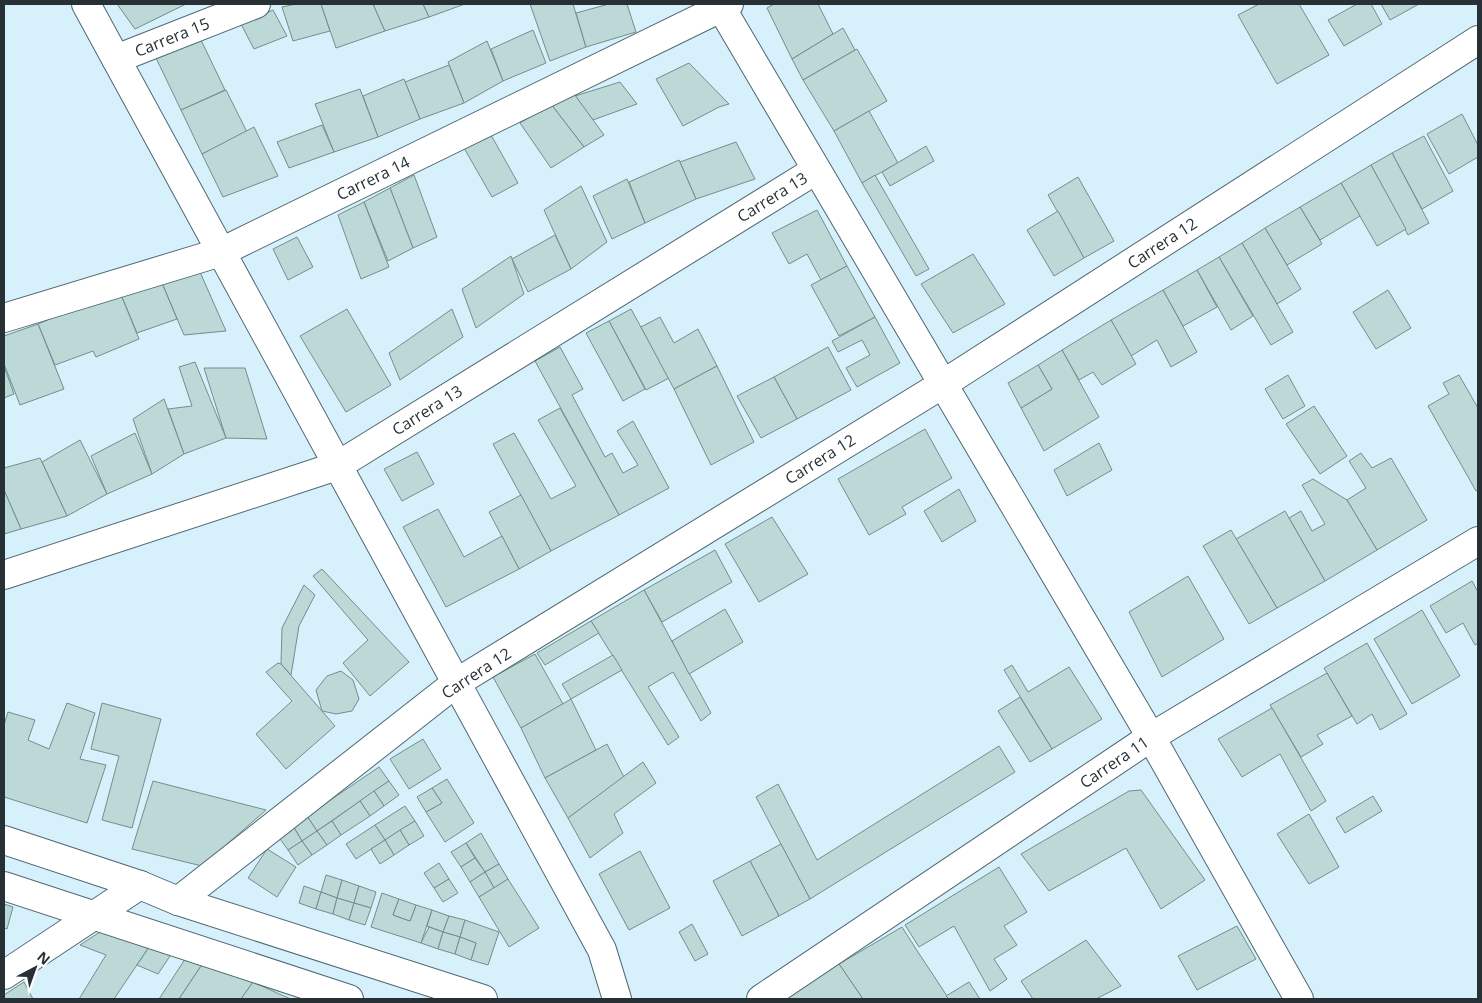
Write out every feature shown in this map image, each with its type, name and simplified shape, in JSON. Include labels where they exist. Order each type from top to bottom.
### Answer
[{"type":"street","points":[[86,4],[602,950],[617,999]]},
{"type":"street","name":"Carrera 15","points":[[116,59],[256,4]]},
{"type":"street","points":[[723,5],[816,170],[1151,737],[1299,999]]},
{"type":"street","name":"Carrera 14","points":[[4,318],[221,252],[723,5]]},
{"type":"street","name":"Carrera 12","points":[[178,901],[456,683],[943,384],[1478,40]]},
{"type":"street","name":"Carrera 13","points":[[4,575],[337,466],[816,170]]},
{"type":"street","name":"Carrera 11","points":[[761,999],[1151,737],[1478,541]]},
{"type":"street","points":[[4,840],[140,885],[178,901],[483,999]]},
{"type":"street","points":[[4,975],[140,885]]},
{"type":"street","points":[[4,886],[349,999]]},
{"type":"building","points":[[117,4],[186,4],[135,29]]},
{"type":"building","points":[[296,4],[321,4],[330,31],[293,41],[282,7]]},
{"type":"building","points":[[321,4],[373,4],[385,31],[336,48]]},
{"type":"building","points":[[373,4],[423,4],[429,17],[385,31]]},
{"type":"building","points":[[423,4],[465,4],[429,17]]},
{"type":"building","points":[[530,4],[573,4],[586,47],[550,61]]},
{"type":"building","points":[[609,4],[627,4],[636,32],[586,47],[576,13]]},
{"type":"building","points":[[774,4],[818,4],[833,34],[792,59],[767,8]]},
{"type":"building","points":[[1259,4],[1299,4],[1329,55],[1277,84],[1238,15]]},
{"type":"building","points":[[1357,4],[1371,4],[1382,24],[1344,46],[1328,20]]},
{"type":"building","points":[[1381,4],[1419,4],[1390,20]]},
{"type":"building","points":[[273,10],[287,36],[254,49],[241,24]]},
{"type":"building","points":[[843,28],[855,50],[803,80],[792,59]]},
{"type":"building","points":[[533,30],[546,63],[503,81],[491,49]]},
{"type":"building","points":[[201,40],[225,90],[181,110],[156,58]]},
{"type":"building","points":[[487,41],[503,81],[464,103],[448,62]]},
{"type":"building","points":[[857,49],[887,101],[834,131],[803,80]]},
{"type":"building","points":[[689,63],[729,104],[719,107],[683,126],[656,79]]},
{"type":"building","points":[[449,65],[464,103],[420,119],[405,82]]},
{"type":"building","points":[[404,79],[420,119],[378,137],[363,96]]},
{"type":"building","points":[[620,82],[637,104],[593,120],[575,96]]},
{"type":"building","points":[[360,89],[378,137],[334,152],[315,104]]},
{"type":"building","points":[[226,90],[247,132],[202,154],[181,110]]},
{"type":"building","points":[[572,91],[604,135],[584,147],[551,104]]},
{"type":"building","points":[[551,104],[584,147],[551,168],[520,123]]},
{"type":"building","points":[[869,111],[898,163],[862,183],[834,131]]},
{"type":"building","points":[[1462,114],[1478,145],[1478,157],[1449,174],[1427,134]]},
{"type":"building","points":[[322,125],[334,152],[289,168],[277,142]]},
{"type":"building","points":[[254,127],[278,176],[223,197],[202,154]]},
{"type":"building","points":[[491,135],[518,183],[492,197],[464,148]]},
{"type":"building","points":[[1424,136],[1453,191],[1422,209],[1392,153]]},
{"type":"building","points":[[736,142],[755,179],[696,199],[680,162]]},
{"type":"building","points":[[926,146],[934,161],[890,186],[882,172]]},
{"type":"building","points":[[1392,153],[1429,223],[1408,235],[1371,165]]},
{"type":"building","points":[[679,160],[696,199],[645,223],[629,182]]},
{"type":"building","points":[[1371,165],[1406,229],[1377,246],[1341,183]]},
{"type":"building","points":[[414,175],[437,237],[413,248],[390,188]]},
{"type":"building","points":[[875,175],[929,269],[916,276],[862,183]]},
{"type":"building","points":[[1078,177],[1114,241],[1084,258],[1048,195]]},
{"type":"building","points":[[627,179],[645,223],[612,239],[593,196]]},
{"type":"building","points":[[1341,183],[1360,216],[1320,240],[1300,207]]},
{"type":"building","points":[[581,186],[607,242],[571,269],[544,210]]},
{"type":"building","points":[[390,188],[413,248],[388,261],[364,202]]},
{"type":"building","points":[[364,202],[389,267],[361,279],[338,215]]},
{"type":"building","points":[[1300,207],[1322,244],[1287,265],[1265,228]]},
{"type":"building","points":[[817,210],[847,266],[821,280],[807,254],[789,264],[772,233]]},
{"type":"building","points":[[1058,211],[1084,258],[1054,276],[1027,230]]},
{"type":"building","points":[[1265,228],[1301,289],[1277,304],[1242,243]]},
{"type":"building","points":[[555,235],[571,269],[528,292],[512,259]]},
{"type":"building","points":[[297,237],[313,267],[288,280],[273,249]]},
{"type":"building","points":[[1242,243],[1293,332],[1271,345],[1219,257]]},
{"type":"building","points":[[973,254],[1005,304],[953,333],[921,284]]},
{"type":"building","points":[[511,256],[524,294],[476,328],[462,289]]},
{"type":"building","points":[[1219,257],[1253,316],[1231,330],[1197,270]]},
{"type":"building","points":[[847,266],[875,317],[839,336],[811,285]]},
{"type":"building","points":[[1197,270],[1217,307],[1183,326],[1163,290]]},
{"type":"building","points":[[200,272],[226,331],[184,335],[159,276]]},
{"type":"building","points":[[159,276],[177,319],[137,333],[119,290]]},
{"type":"building","points":[[119,290],[139,339],[96,357],[93,351],[55,365],[38,324]]},
{"type":"building","points":[[1163,290],[1197,352],[1171,367],[1157,340],[1131,356],[1111,320]]},
{"type":"building","points":[[1388,290],[1411,328],[1376,349],[1353,312]]},
{"type":"building","points":[[347,309],[391,385],[346,412],[300,336]]},
{"type":"building","points":[[452,309],[463,337],[400,380],[389,353]]},
{"type":"building","points":[[631,309],[669,378],[646,390],[609,321]]},
{"type":"building","points":[[660,317],[674,343],[698,329],[717,366],[674,389],[641,327]]},
{"type":"building","points":[[875,317],[900,363],[857,387],[846,368],[870,355],[862,340],[838,352],[832,341]]},
{"type":"building","points":[[1111,320],[1136,364],[1102,385],[1093,372],[1079,380],[1062,350]]},
{"type":"building","points":[[609,321],[645,389],[623,401],[586,333]]},
{"type":"building","points":[[38,324],[64,389],[20,405],[4,364],[4,336]]},
{"type":"building","points":[[560,347],[583,389],[572,395],[605,457],[612,453],[623,473],[638,465],[617,431],[633,421],[669,488],[619,515],[535,361]]},
{"type":"building","points":[[828,347],[851,390],[797,419],[774,377]]},
{"type":"building","points":[[1062,350],[1099,417],[1044,451],[1021,408],[1052,389],[1038,365]]},
{"type":"building","points":[[195,362],[226,438],[184,454],[168,409],[192,406],[179,367]]},
{"type":"building","points":[[1038,365],[1052,389],[1021,408],[1008,383]]},
{"type":"building","points":[[4,366],[14,394],[4,398]]},
{"type":"building","points":[[717,366],[754,442],[711,465],[674,389]]},
{"type":"building","points":[[204,368],[245,368],[267,439],[226,438]]},
{"type":"building","points":[[1288,375],[1305,406],[1283,419],[1265,389]]},
{"type":"building","points":[[1459,375],[1478,408],[1478,490],[1476,491],[1428,406],[1449,394],[1443,383]]},
{"type":"building","points":[[774,377],[797,419],[761,438],[737,396]]},
{"type":"building","points":[[164,399],[184,454],[152,474],[133,419]]},
{"type":"building","points":[[1314,406],[1347,456],[1320,474],[1286,424]]},
{"type":"building","points":[[560,408],[619,515],[551,551],[493,444],[514,433],[551,499],[576,486],[538,420]]},
{"type":"building","points":[[925,429],[952,478],[902,507],[906,514],[869,535],[838,479]]},
{"type":"building","points":[[135,433],[152,474],[107,494],[91,456]]},
{"type":"building","points":[[80,440],[107,494],[67,516],[42,462]]},
{"type":"building","points":[[1099,443],[1112,470],[1067,496],[1054,470]]},
{"type":"building","points":[[417,452],[434,484],[402,501],[384,469]]},
{"type":"building","points":[[1361,453],[1372,468],[1391,458],[1427,520],[1377,550],[1347,500],[1366,488],[1349,461]]},
{"type":"building","points":[[40,458],[67,516],[21,529],[4,490],[4,468]]},
{"type":"building","points":[[1313,479],[1347,500],[1377,550],[1325,581],[1289,518],[1301,511],[1312,531],[1325,524],[1302,485]]},
{"type":"building","points":[[959,489],[976,521],[942,542],[924,511]]},
{"type":"building","points":[[4,490],[21,529],[4,534]]},
{"type":"building","points":[[521,495],[551,551],[519,569],[489,512]]},
{"type":"building","points":[[438,509],[464,557],[502,536],[519,569],[446,607],[403,527]]},
{"type":"building","points":[[1285,511],[1325,581],[1277,608],[1236,539]]},
{"type":"building","points":[[772,517],[808,574],[759,602],[725,544]]},
{"type":"building","points":[[1231,530],[1277,608],[1249,624],[1203,546]]},
{"type":"building","points":[[715,550],[732,582],[662,622],[644,590]]},
{"type":"building","points":[[322,569],[409,662],[370,696],[343,663],[368,640],[313,576]]},
{"type":"building","points":[[1188,576],[1224,639],[1162,677],[1129,612]]},
{"type":"building","points":[[1472,581],[1478,592],[1478,643],[1475,645],[1463,623],[1446,633],[1430,606]]},
{"type":"building","points":[[304,585],[315,595],[299,626],[291,675],[281,664],[282,628]]},
{"type":"building","points":[[644,590],[711,713],[701,721],[673,672],[648,687],[679,737],[668,745],[591,621]]},
{"type":"building","points":[[725,609],[743,642],[689,674],[672,641]]},
{"type":"building","points":[[1422,610],[1460,676],[1412,704],[1374,639]]},
{"type":"building","points":[[591,621],[599,633],[545,665],[537,653]]},
{"type":"building","points":[[1367,643],[1407,714],[1380,730],[1372,714],[1357,724],[1324,668]]},
{"type":"building","points":[[535,654],[563,704],[521,728],[493,677]]},
{"type":"building","points":[[613,655],[622,670],[571,699],[562,684]]},
{"type":"building","points":[[278,663],[281,664],[335,726],[286,769],[256,734],[292,701],[266,672]]},
{"type":"building","points":[[1012,665],[1028,692],[1069,667],[1102,719],[1052,749],[1004,670]]},
{"type":"building","points":[[341,671],[353,680],[359,699],[352,711],[336,714],[322,711],[316,690],[327,676]]},
{"type":"building","points":[[1327,673],[1352,716],[1317,735],[1323,744],[1301,757],[1270,705]]},
{"type":"building","points":[[1020,697],[1052,749],[1030,762],[998,711]]},
{"type":"building","points":[[571,699],[596,750],[545,778],[521,728]]},
{"type":"building","points":[[67,703],[95,713],[80,759],[106,765],[87,823],[4,797],[4,725],[8,712],[35,720],[28,740],[49,749]]},
{"type":"building","points":[[102,703],[161,719],[132,828],[102,820],[119,756],[91,749]]},
{"type":"building","points":[[1272,708],[1326,801],[1311,811],[1280,754],[1242,777],[1218,739]]},
{"type":"building","points":[[423,739],[441,769],[409,789],[390,759]]},
{"type":"building","points":[[607,744],[624,777],[568,818],[545,778]]},
{"type":"building","points":[[999,746],[1015,772],[810,899],[756,797],[778,784],[817,860]]},
{"type":"building","points":[[643,762],[656,783],[614,814],[623,833],[590,858],[568,818]]},
{"type":"building","points":[[379,767],[389,781],[317,831],[307,816]]},
{"type":"building","points":[[447,779],[474,823],[445,842],[426,812],[442,803],[432,788]]},
{"type":"building","points":[[153,781],[266,810],[202,866],[132,849]]},
{"type":"building","points":[[389,781],[399,795],[384,806],[374,791]]},
{"type":"building","points":[[432,788],[442,803],[426,812],[417,797]]},
{"type":"building","points":[[1141,790],[1205,880],[1161,909],[1126,848],[1049,891],[1021,854],[1129,791]]},
{"type":"building","points":[[374,791],[384,806],[370,816],[360,801]]},
{"type":"building","points":[[1373,796],[1382,811],[1345,833],[1336,818]]},
{"type":"building","points":[[360,801],[370,816],[341,835],[332,821]]},
{"type":"building","points":[[405,806],[415,821],[385,840],[375,825]]},
{"type":"building","points":[[1309,814],[1339,867],[1309,884],[1277,834]]},
{"type":"building","points":[[307,816],[317,831],[302,841],[293,826]]},
{"type":"building","points":[[332,821],[341,835],[327,845],[317,831]]},
{"type":"building","points":[[415,821],[424,836],[409,845],[400,830]]},
{"type":"building","points":[[375,825],[385,840],[356,859],[346,844]]},
{"type":"building","points":[[293,826],[302,841],[288,850],[278,836]]},
{"type":"building","points":[[400,830],[409,845],[394,855],[385,840]]},
{"type":"building","points":[[317,831],[327,845],[312,855],[302,841]]},
{"type":"building","points":[[481,833],[499,864],[485,872],[466,843]]},
{"type":"building","points":[[385,840],[394,855],[380,864],[371,849]]},
{"type":"building","points":[[302,841],[312,855],[298,865],[288,850]]},
{"type":"building","points":[[466,843],[475,858],[461,867],[451,852]]},
{"type":"building","points":[[781,844],[810,899],[779,916],[750,861]]},
{"type":"building","points":[[267,849],[296,867],[277,897],[248,878]]},
{"type":"building","points":[[640,851],[670,908],[629,930],[599,874]]},
{"type":"building","points":[[475,858],[485,872],[470,882],[461,867]]},
{"type":"building","points":[[750,861],[779,916],[742,936],[713,881]]},
{"type":"building","points":[[439,863],[449,879],[434,888],[424,873]]},
{"type":"building","points":[[499,864],[508,879],[494,888],[485,872]]},
{"type":"building","points":[[999,867],[1027,912],[1004,926],[1017,945],[994,959],[1007,979],[990,991],[954,926],[919,947],[905,925]]},
{"type":"building","points":[[485,872],[494,888],[479,897],[470,882]]},
{"type":"building","points":[[326,875],[342,880],[337,898],[321,892]]},
{"type":"building","points":[[449,879],[458,893],[443,902],[434,888]]},
{"type":"building","points":[[508,879],[539,928],[509,947],[479,897]]},
{"type":"building","points":[[342,880],[359,886],[354,903],[337,898]]},
{"type":"building","points":[[304,886],[321,892],[316,909],[299,903]]},
{"type":"building","points":[[359,886],[376,892],[371,908],[354,903]]},
{"type":"building","points":[[321,892],[337,898],[333,914],[316,909]]},
{"type":"building","points":[[382,893],[399,899],[393,915],[410,921],[416,905],[432,910],[421,943],[371,927]]},
{"type":"building","points":[[337,898],[354,903],[349,920],[333,914]]},
{"type":"building","points":[[399,899],[416,905],[410,921],[393,915]]},
{"type":"building","points":[[354,903],[371,908],[365,925],[349,920]]},
{"type":"building","points":[[4,904],[13,907],[7,929],[4,928]]},
{"type":"building","points":[[432,910],[449,916],[443,932],[427,926]]},
{"type":"building","points":[[449,916],[465,920],[460,937],[443,932]]},
{"type":"building","points":[[465,920],[499,932],[488,965],[471,960],[476,943],[460,937]]},
{"type":"building","points":[[692,924],[708,954],[695,961],[679,932]]},
{"type":"building","points":[[109,926],[155,938],[114,999],[79,999],[106,955],[80,945]]},
{"type":"building","points":[[1237,926],[1256,959],[1197,990],[1178,956]]},
{"type":"building","points":[[429,927],[443,932],[438,949],[421,943]]},
{"type":"building","points":[[902,927],[949,999],[863,999],[839,964]]},
{"type":"building","points":[[443,932],[460,937],[455,954],[438,949]]},
{"type":"building","points":[[460,937],[476,943],[471,960],[455,954]]},
{"type":"building","points":[[155,938],[176,947],[158,974],[137,965]]},
{"type":"building","points":[[1086,940],[1121,986],[1096,999],[1033,999],[1021,981]]},
{"type":"building","points":[[189,953],[205,960],[179,999],[159,999]]},
{"type":"building","points":[[205,960],[253,982],[241,999],[179,999]]},
{"type":"building","points":[[839,964],[863,999],[780,999]]},
{"type":"building","points":[[24,982],[33,999],[4,999],[4,995]]},
{"type":"building","points":[[253,982],[277,993],[291,999],[241,999]]},
{"type":"building","points":[[969,982],[980,999],[949,999],[946,996]]}]
